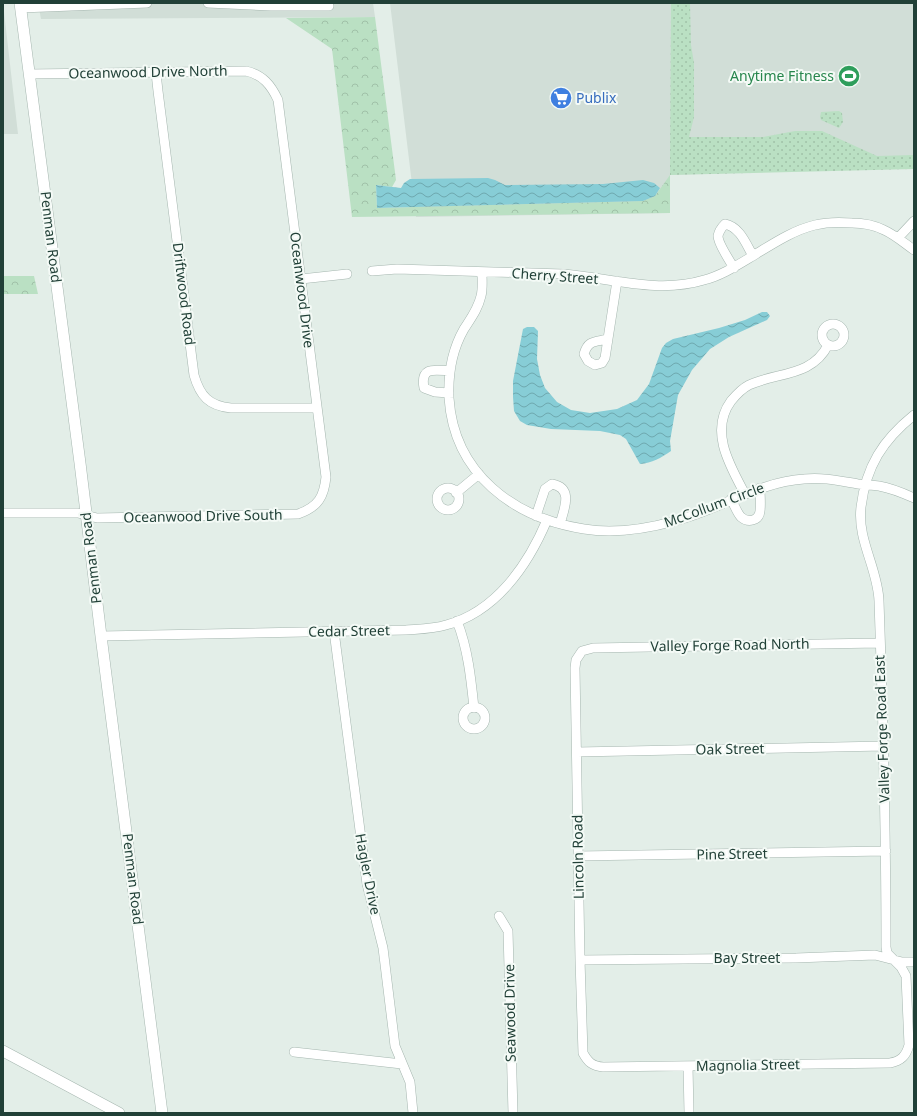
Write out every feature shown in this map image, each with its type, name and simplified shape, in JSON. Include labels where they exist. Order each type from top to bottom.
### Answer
[{"type":"street","points":[[21,6],[147,3]]},
{"type":"street","points":[[208,3],[329,6]]},
{"type":"street","name":"Penman Road","points":[[21,6],[162,1113]]},
{"type":"street","name":"Oceanwood Drive North","points":[[30,74],[246,71],[264,79]]},
{"type":"street","name":"Driftwood Road","points":[[156,73],[194,375],[200,391],[204,398],[220,407],[317,408]]},
{"type":"street","name":"Oceanwood Drive","points":[[264,79],[271,87],[278,100],[326,477],[323,495],[316,504]]},
{"type":"street","points":[[898,238],[914,221]]},
{"type":"street","name":"Cherry Street","points":[[372,271],[397,269],[563,274],[646,286],[676,286],[705,280],[734,268],[788,236],[815,225],[838,222],[863,223],[883,229],[914,250]]},
{"type":"street","points":[[734,268],[720,242],[718,235],[721,228],[725,224],[736,228],[754,256]]},
{"type":"street","name":"McCollum Circle","points":[[482,272],[482,295],[455,350],[450,371],[449,393],[453,420],[466,456],[484,481],[501,496],[523,510],[560,524],[585,529],[624,530],[656,526],[678,521],[760,488],[803,479],[840,480],[884,487],[914,498]]},
{"type":"street","points":[[301,279],[347,274]]},
{"type":"street","points":[[608,339],[617,281]]},
{"type":"street","points":[[745,494],[733,472],[722,442],[722,421],[726,407],[735,396],[749,385],[796,373],[811,364],[825,353],[828,345]]},
{"type":"street","points":[[449,393],[428,390],[424,388],[423,381],[424,375],[427,371],[450,371]]},
{"type":"street","name":"Valley Forge Road East","points":[[905,1055],[909,1045],[906,976],[901,967],[887,953],[886,946],[884,746],[878,586],[865,544],[860,520],[861,506],[869,472],[877,455],[892,435],[914,415]]},
{"type":"street","points":[[456,493],[479,474]]},
{"type":"street","points":[[536,516],[545,489],[552,484],[558,485],[563,488],[566,493],[560,524]]},
{"type":"street","points":[[731,500],[740,516],[748,520],[753,520],[759,517],[761,510],[760,488]]},
{"type":"street","name":"Oceanwood Drive South","points":[[3,513],[78,513],[96,518],[284,515],[298,514],[316,504]]},
{"type":"street","name":"Cedar Street","points":[[101,636],[334,632],[426,629],[446,625],[471,615],[489,602],[512,581],[533,550],[547,520]]},
{"type":"street","points":[[457,621],[462,632],[468,658],[474,708]]},
{"type":"street","name":"Hagler Drive","points":[[334,632],[367,884],[380,935],[395,1046],[410,1082],[413,1113]]},
{"type":"street","name":"Valley Forge Road North","points":[[582,651],[593,648],[879,643]]},
{"type":"street","name":"Lincoln Road","points":[[582,651],[576,660],[575,668],[580,960],[583,1053],[590,1063]]},
{"type":"street","name":"Oak Street","points":[[577,752],[884,746]]},
{"type":"street","name":"Pine Street","points":[[578,856],[886,851]]},
{"type":"street","name":"Seawood Drive","points":[[499,916],[508,931],[513,1113]]},
{"type":"street","name":"Bay Street","points":[[580,960],[796,958],[874,955],[902,962],[914,962]]},
{"type":"street","points":[[3,1051],[119,1113]]},
{"type":"street","points":[[294,1052],[402,1064]]},
{"type":"street","name":"Magnolia Street","points":[[590,1063],[596,1067],[603,1067],[890,1063],[896,1062],[905,1055]]},
{"type":"street","points":[[688,1066],[689,1113]]},
{"type":"shaded area","points":[[3,3],[18,134],[3,134]]},
{"type":"shaded area","points":[[38,3],[373,3],[375,17],[41,19]]},
{"type":"shaded area","points":[[390,3],[914,3],[914,166],[670,175],[670,213],[416,217]]},
{"type":"green space","points":[[671,3],[690,3],[691,45],[694,63],[694,117],[689,137],[763,137],[795,131],[822,131],[877,156],[914,155],[914,169],[670,175]]},
{"type":"green space","points":[[375,17],[396,180],[392,187],[376,185],[377,208],[643,201],[655,196],[670,175],[670,213],[352,217],[332,49],[286,18]]},
{"type":"green space","points":[[839,111],[842,113],[843,122],[839,128],[821,120],[821,112]]},
{"type":"green space","points":[[3,276],[34,276],[38,294],[3,294]]},
{"type":"water","points":[[488,178],[505,185],[603,184],[643,180],[654,183],[660,188],[655,196],[643,201],[377,208],[376,185],[401,188],[404,183],[410,179]]},
{"type":"water","points":[[762,312],[767,312],[770,316],[767,320],[729,337],[710,349],[692,370],[678,395],[670,441],[671,451],[660,458],[640,464],[626,439],[620,435],[600,431],[551,429],[527,425],[520,421],[514,411],[513,381],[523,329],[527,327],[534,327],[538,331],[537,359],[540,375],[545,388],[557,402],[571,410],[590,413],[617,409],[637,400],[649,384],[662,348],[666,343],[673,339],[745,320]]},
{"type":"place","name":"Anytime Fitness","points":[[849,76]]},
{"type":"place","name":"Publix","points":[[561,98]]}]
